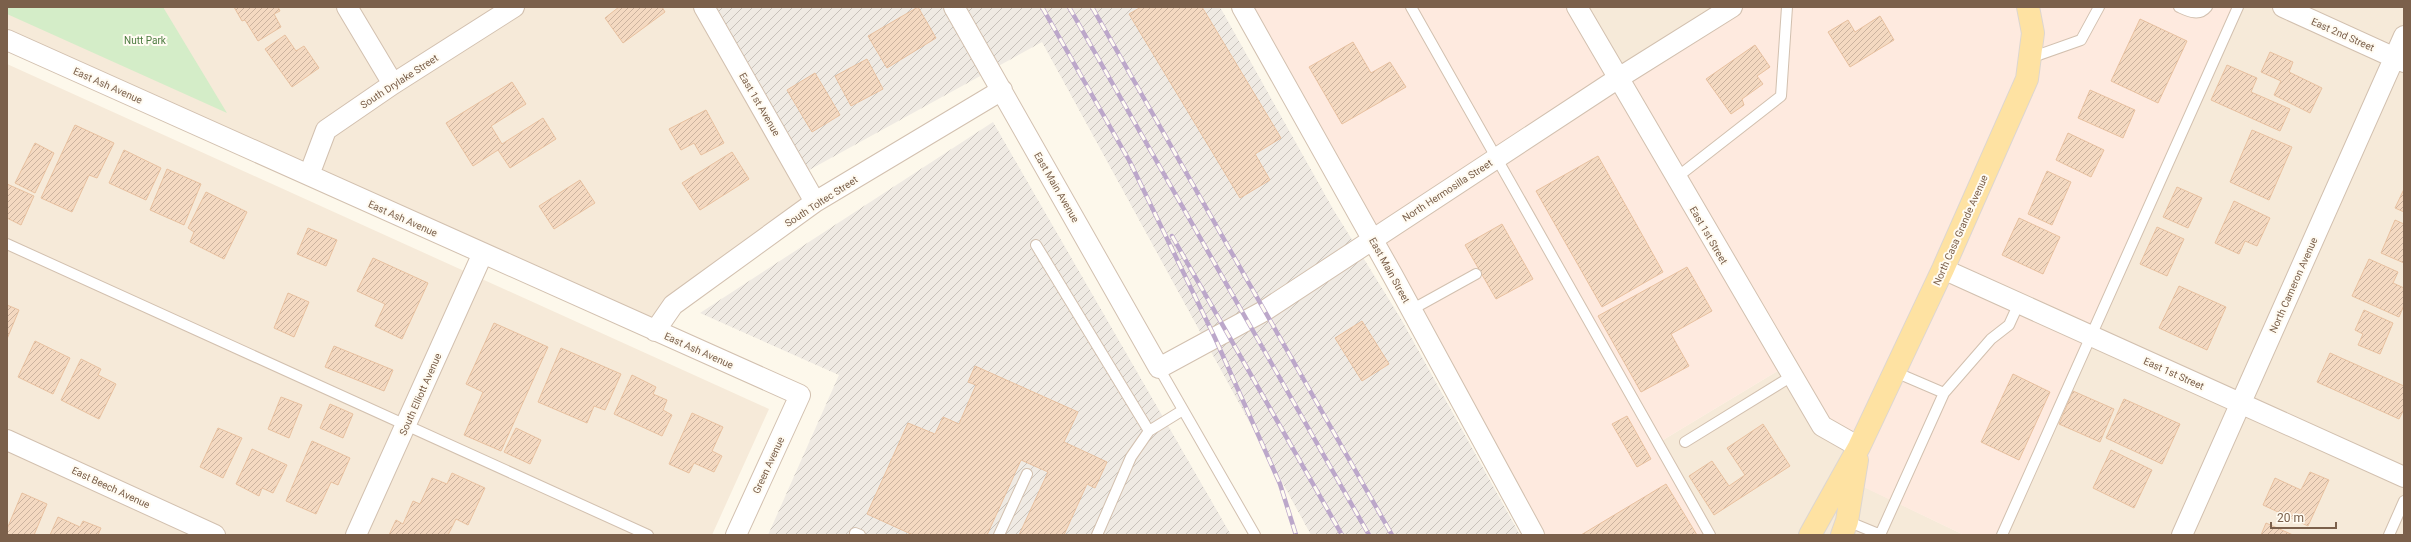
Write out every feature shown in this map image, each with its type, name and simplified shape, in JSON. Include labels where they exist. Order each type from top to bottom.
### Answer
[{"type":"main road","name":"North Casa Grande Avenue","points":[[1810,535],[1859,446],[1943,269],[2027,79],[2033,33],[2028,7]]},
{"type":"main road","name":"North Casa Grande Avenue","points":[[1845,528],[1859,446]]},
{"type":"street","points":[[347,7],[392,84]]},
{"type":"street","name":"South Drylake Street","points":[[309,175],[326,130],[392,84],[514,7]]},
{"type":"street","name":"East 1st Avenue","points":[[704,7],[816,202]]},
{"type":"street","name":"East Main Avenue","points":[[954,7],[1159,368]]},
{"type":"street","name":"East Main Street","points":[[1242,7],[1372,238],[1534,535]]},
{"type":"street","name":"East 1st Street","points":[[1577,7],[1617,79],[1822,426],[1859,446]]},
{"type":"street","name":"North Hermosilla Street","points":[[1159,368],[1264,310],[1617,79],[1732,7]]},
{"type":"street","name":"East 2nd Street","points":[[2282,7],[2399,60]]},
{"type":"street","name":"North Cameron Avenue","points":[[2182,535],[2240,403],[2399,60],[2404,36]]},
{"type":"street","name":"East Ash Avenue","points":[[7,40],[800,396]]},
{"type":"street","name":"South Toltec Street","points":[[655,330],[672,305],[816,202],[1002,90]]},
{"type":"street","name":"South Elliott Avenue","points":[[356,535],[483,253]]},
{"type":"street","name":"East 1st Street","points":[[1943,269],[2404,477]]},
{"type":"street","name":"Green Avenue","points":[[736,535],[800,396]]},
{"type":"street","name":"East Beech Avenue","points":[[7,440],[215,535]]},
{"type":"lane","points":[[1411,7],[1710,535]]},
{"type":"lane","points":[[1676,178],[1781,96],[1787,7]]},
{"type":"lane","points":[[2030,58],[2081,40],[2098,7]]},
{"type":"lane","points":[[2179,7],[2193,13],[2204,10],[2207,7]]},
{"type":"lane","points":[[2002,535],[2092,337],[2238,7]]},
{"type":"lane","points":[[7,244],[648,535]]},
{"type":"lane","points":[[1036,245],[1149,430]]},
{"type":"lane","points":[[1411,310],[1476,274]]},
{"type":"lane","points":[[1845,528],[1881,535],[1944,393],[1991,339],[2009,325],[2019,303]]},
{"type":"lane","points":[[1159,368],[1255,535]]},
{"type":"lane","points":[[1894,372],[1944,393]]},
{"type":"lane","points":[[1685,442],[1792,376]]},
{"type":"lane","points":[[1097,535],[1131,457],[1149,430],[1183,410]]},
{"type":"lane","points":[[999,535],[1027,474]]},
{"type":"lane","points":[[2389,535],[2404,501]]},
{"type":"shaded area","points":[[7,7],[704,7],[815,202],[655,331],[7,40]]},
{"type":"shaded area","points":[[704,7],[1220,7],[1333,209],[1401,319],[1520,535],[1311,535],[1042,42],[800,175]]},
{"type":"shaded area","points":[[1242,7],[1577,7],[1617,79],[1732,7],[2238,7],[2002,535],[1964,535],[1853,482],[1859,447],[1822,426],[1786,366],[1658,443],[1710,535],[1534,535]]},
{"type":"shaded area","points":[[1577,7],[1732,7],[1617,79]]},
{"type":"shaded area","points":[[2238,7],[2404,7],[2404,535],[2002,535]]},
{"type":"shaded area","points":[[7,64],[769,409],[712,535],[7,535]]},
{"type":"shaded area","points":[[993,122],[1231,535],[768,535],[839,375],[700,313]]},
{"type":"shaded area","points":[[1786,366],[1859,447],[1854,482],[1964,535],[1710,535],[1658,443]]},
{"type":"green space","name":"Nutt Park","points":[[7,7],[163,7],[227,113],[7,14]]},
{"type":"building","points":[[234,7],[278,7],[280,11],[274,14],[281,27],[258,41],[245,20],[242,21]]},
{"type":"building","points":[[619,7],[662,7],[665,12],[623,43],[605,18]]},
{"type":"building","points":[[918,7],[936,38],[887,68],[868,36]]},
{"type":"building","points":[[1141,7],[1202,7],[1281,138],[1255,154],[1270,180],[1240,198],[1129,14]]},
{"type":"building","points":[[1880,16],[1894,40],[1850,67],[1828,32],[1848,20],[1855,32]]},
{"type":"building","points":[[2140,19],[2187,41],[2158,103],[2111,81]]},
{"type":"building","points":[[285,35],[296,51],[304,46],[319,68],[292,87],[265,49]]},
{"type":"building","points":[[1353,42],[1371,73],[1390,62],[1406,87],[1342,124],[1309,67]]},
{"type":"building","points":[[1755,45],[1770,67],[1757,76],[1763,84],[1742,99],[1744,105],[1731,114],[1706,79]]},
{"type":"building","points":[[2270,52],[2293,62],[2289,72],[2322,88],[2310,113],[2274,95],[2281,81],[2261,72]]},
{"type":"building","points":[[867,59],[883,89],[851,106],[835,76]]},
{"type":"building","points":[[2227,65],[2257,78],[2251,92],[2290,109],[2280,131],[2211,100]]},
{"type":"building","points":[[815,73],[840,115],[812,132],[787,90]]},
{"type":"building","points":[[512,82],[526,104],[491,126],[502,144],[543,118],[556,139],[510,168],[498,150],[473,166],[446,123]]},
{"type":"building","points":[[2090,90],[2135,110],[2123,138],[2078,118]]},
{"type":"building","points":[[706,110],[724,143],[701,155],[694,143],[681,150],[669,129]]},
{"type":"building","points":[[75,125],[114,143],[97,178],[89,175],[72,212],[41,198]]},
{"type":"building","points":[[2252,130],[2292,147],[2269,200],[2230,182]]},
{"type":"building","points":[[2068,133],[2104,150],[2091,177],[2056,160]]},
{"type":"building","points":[[35,143],[54,153],[35,193],[15,183]]},
{"type":"building","points":[[124,150],[161,168],[146,200],[109,183]]},
{"type":"building","points":[[732,152],[749,179],[700,210],[682,183]]},
{"type":"building","points":[[1598,156],[1663,272],[1602,307],[1536,191]]},
{"type":"building","points":[[167,169],[201,184],[184,225],[150,210]]},
{"type":"building","points":[[2047,171],[2071,182],[2052,225],[2028,214]]},
{"type":"building","points":[[580,180],[595,203],[554,229],[539,206]]},
{"type":"building","points":[[7,184],[34,196],[21,225],[7,218]]},
{"type":"building","points":[[2177,187],[2202,198],[2188,228],[2163,217]]},
{"type":"building","points":[[2404,189],[2404,212],[2395,208]]},
{"type":"building","points":[[206,192],[247,212],[224,259],[190,242],[194,232],[188,228]]},
{"type":"building","points":[[2234,201],[2270,218],[2257,246],[2245,241],[2239,254],[2215,243]]},
{"type":"building","points":[[2019,218],[2060,237],[2043,274],[2002,255]]},
{"type":"building","points":[[2395,220],[2404,224],[2404,263],[2381,253]]},
{"type":"building","points":[[1502,224],[1533,279],[1496,299],[1465,245]]},
{"type":"building","points":[[2157,227],[2184,239],[2167,276],[2140,264]]},
{"type":"building","points":[[308,228],[337,240],[326,266],[297,254]]},
{"type":"building","points":[[373,258],[428,283],[402,339],[375,326],[385,304],[357,291]]},
{"type":"building","points":[[2369,259],[2398,272],[2393,283],[2404,288],[2404,305],[2399,317],[2352,296]]},
{"type":"building","points":[[1687,267],[1712,311],[1671,334],[1689,366],[1641,392],[1598,316]]},
{"type":"building","points":[[2179,286],[2226,307],[2207,350],[2159,328]]},
{"type":"building","points":[[288,293],[309,302],[294,337],[274,328]]},
{"type":"building","points":[[7,305],[19,310],[7,339]]},
{"type":"building","points":[[2364,310],[2393,323],[2380,354],[2358,345],[2363,334],[2355,330]]},
{"type":"building","points":[[1362,321],[1389,364],[1362,381],[1335,338]]},
{"type":"building","points":[[494,323],[548,347],[501,451],[464,435],[483,392],[466,384]]},
{"type":"building","points":[[35,341],[70,358],[53,394],[18,377]]},
{"type":"building","points":[[334,346],[393,370],[384,391],[325,367]]},
{"type":"building","points":[[561,348],[621,374],[605,410],[594,406],[587,423],[538,402]]},
{"type":"building","points":[[2330,353],[2404,386],[2404,409],[2399,419],[2317,382]]},
{"type":"building","points":[[81,359],[101,369],[98,375],[116,384],[99,419],[61,400]]},
{"type":"building","points":[[975,366],[1078,412],[1064,442],[1107,462],[1095,488],[1087,484],[1064,535],[1019,535],[1048,472],[1021,460],[987,535],[913,535],[867,514],[908,423],[935,434],[943,417],[959,424],[976,385],[968,382]]},
{"type":"building","points":[[2013,374],[2050,392],[2019,460],[1981,442]]},
{"type":"building","points":[[632,375],[656,387],[653,394],[667,400],[663,410],[672,415],[662,436],[614,414]]},
{"type":"building","points":[[2073,391],[2114,409],[2100,442],[2059,424]]},
{"type":"building","points":[[281,397],[302,405],[289,438],[268,429]]},
{"type":"building","points":[[2124,399],[2180,424],[2162,464],[2106,438]]},
{"type":"building","points":[[330,404],[353,414],[343,438],[320,428]]},
{"type":"building","points":[[692,413],[723,427],[712,451],[722,456],[714,472],[694,463],[689,473],[669,464]]},
{"type":"building","points":[[1627,416],[1651,459],[1637,467],[1612,424]]},
{"type":"building","points":[[1763,424],[1790,466],[1714,515],[1689,476],[1712,461],[1729,486],[1745,475],[1727,448]]},
{"type":"building","points":[[218,428],[242,438],[223,478],[200,467]]},
{"type":"building","points":[[516,428],[541,440],[530,464],[504,452]]},
{"type":"building","points":[[312,441],[350,458],[338,485],[331,482],[316,514],[286,501]]},
{"type":"building","points":[[252,449],[287,465],[273,493],[262,488],[259,496],[236,484]]},
{"type":"building","points":[[2111,450],[2152,470],[2134,508],[2093,488]]},
{"type":"building","points":[[2310,472],[2329,480],[2308,526],[2263,505],[2275,478],[2301,490]]},
{"type":"building","points":[[452,473],[485,488],[468,525],[456,519],[448,535],[389,535],[396,520],[403,524],[413,501],[420,504],[432,478],[447,484]]},
{"type":"building","points":[[1666,484],[1697,535],[1581,535]]},
{"type":"building","points":[[22,493],[47,504],[34,535],[7,535],[7,529]]},
{"type":"building","points":[[58,517],[80,527],[83,521],[101,528],[98,535],[50,535]]},
{"type":"building","points":[[2266,523],[2293,535],[2261,535]]},
{"type":"railway","points":[[1042,7],[1130,162],[1215,338],[1280,484],[1296,535]]},
{"type":"railway","points":[[1069,7],[1369,535]]},
{"type":"railway","points":[[1092,7],[1392,535]]},
{"type":"railway","points":[[1172,236],[1342,535]]}]
